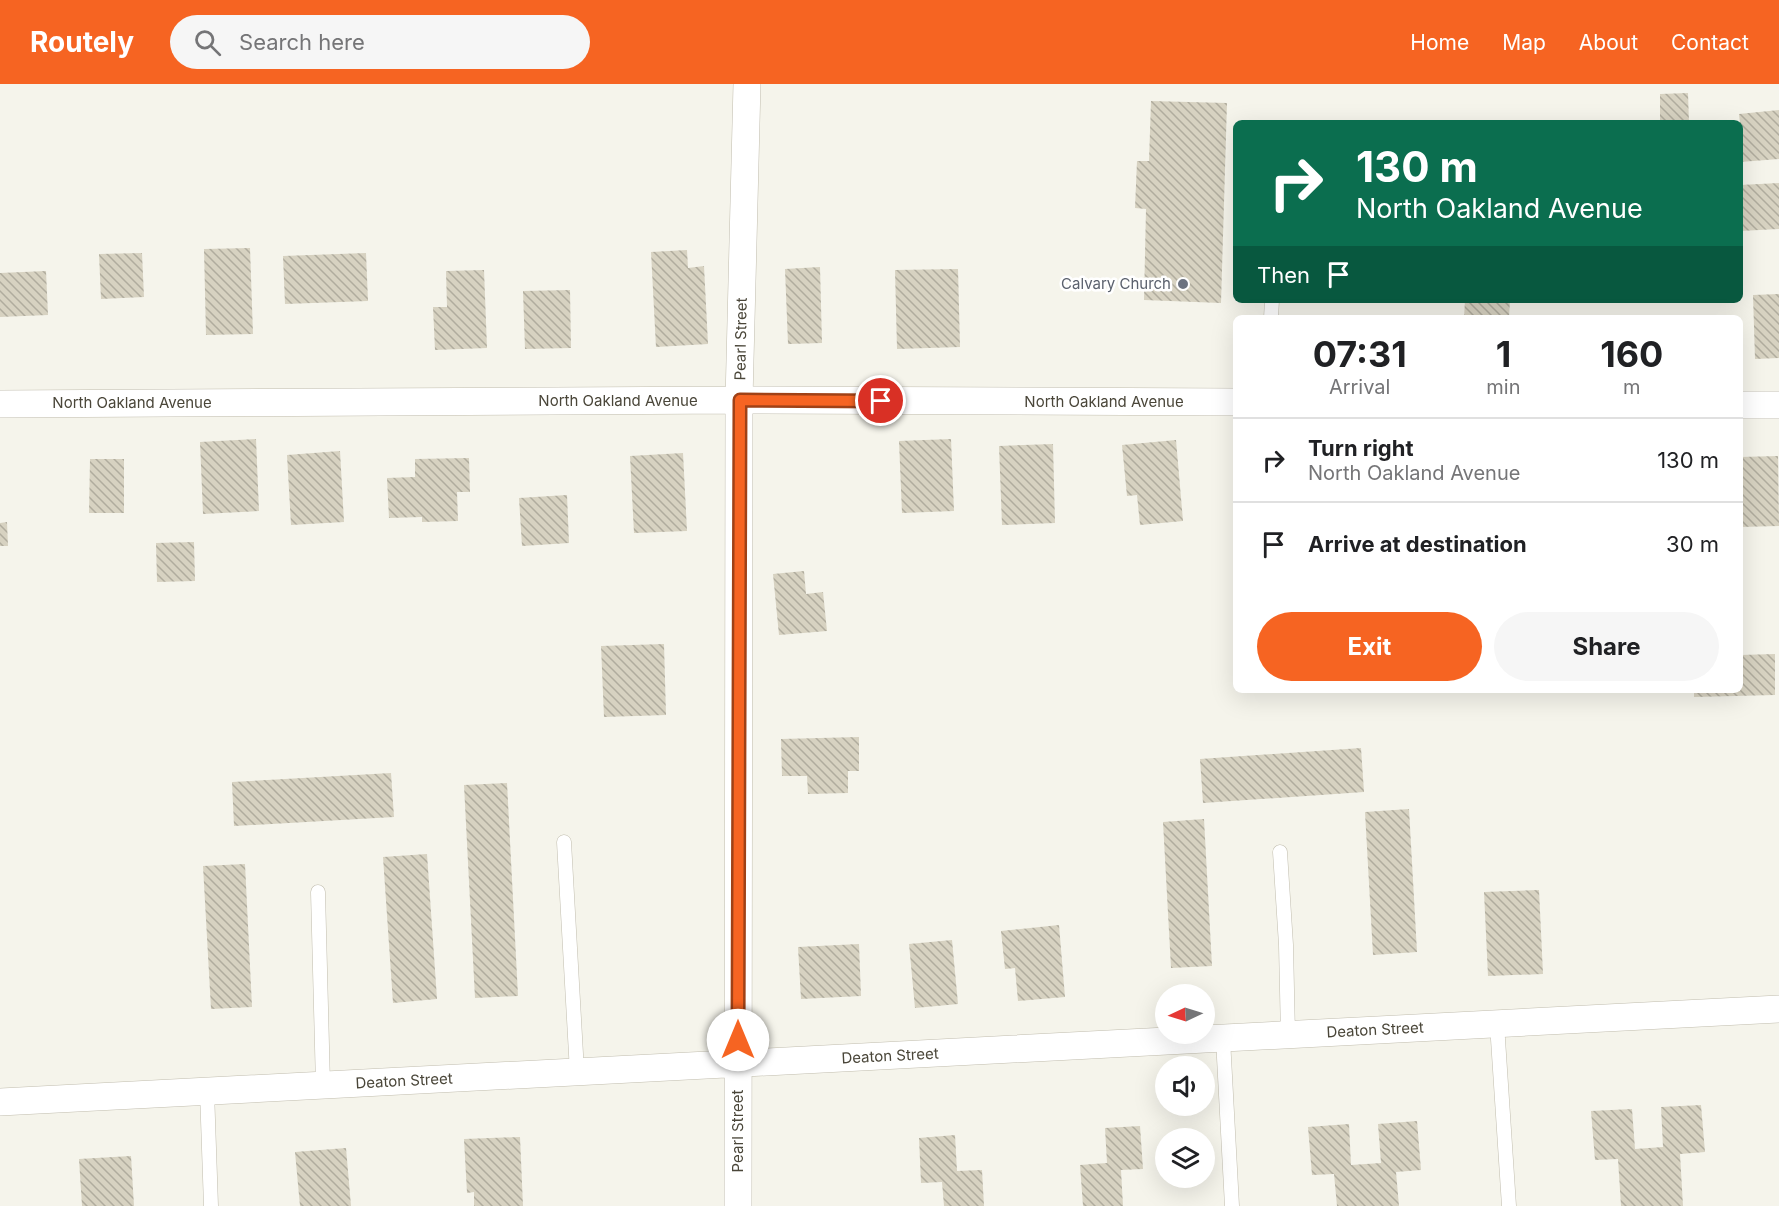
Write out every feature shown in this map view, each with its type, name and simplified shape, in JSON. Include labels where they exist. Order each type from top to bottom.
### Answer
[{"type":"street","name":"Pearl Street","points":[[738,1206],[740,400],[747,84]]},
{"type":"street","name":"North Oakland Avenue","points":[[0,404],[740,400],[1233,402]]},
{"type":"street","points":[[1743,405],[1779,405]]},
{"type":"street","name":"Deaton Street","points":[[0,1102],[1779,1009]]},
{"type":"lane","points":[[564,842],[577,1072]]},
{"type":"lane","points":[[1280,852],[1286,945],[1288,1035]]},
{"type":"lane","points":[[318,892],[323,1085]]},
{"type":"lane","points":[[1497,1024],[1509,1206]]},
{"type":"lane","points":[[1223,1039],[1232,1206]]},
{"type":"lane","points":[[207,1091],[211,1206]]},
{"type":"building","points":[[1688,93],[1689,120],[1660,120],[1660,94]]},
{"type":"building","points":[[1151,101],[1227,103],[1221,303],[1144,300],[1146,209],[1135,208],[1137,161],[1149,161]]},
{"type":"building","points":[[1779,110],[1779,159],[1743,162],[1743,120],[1740,120],[1739,114]]},
{"type":"building","points":[[1779,183],[1779,229],[1743,231],[1743,185]]},
{"type":"building","points":[[250,248],[253,334],[206,335],[204,249]]},
{"type":"building","points":[[687,250],[688,268],[704,266],[708,344],[656,347],[651,252]]},
{"type":"building","points":[[142,253],[144,297],[101,299],[99,254]]},
{"type":"building","points":[[366,253],[368,301],[285,304],[283,256]]},
{"type":"building","points":[[820,267],[822,343],[788,344],[785,269]]},
{"type":"building","points":[[958,269],[960,347],[897,349],[895,270]]},
{"type":"building","points":[[484,270],[487,348],[435,350],[433,307],[447,307],[446,271]]},
{"type":"building","points":[[46,271],[48,315],[0,317],[0,273]]},
{"type":"building","points":[[570,290],[571,348],[525,349],[523,291]]},
{"type":"building","points":[[1779,294],[1779,358],[1755,359],[1753,295]]},
{"type":"building","points":[[1465,303],[1510,303],[1509,315],[1464,315]]},
{"type":"building","points":[[256,439],[259,511],[203,514],[200,442]]},
{"type":"building","points":[[951,439],[954,511],[902,513],[899,441]]},
{"type":"building","points":[[1176,440],[1183,521],[1140,525],[1137,495],[1127,496],[1122,445]]},
{"type":"building","points":[[1053,444],[1055,523],[1002,525],[999,446]]},
{"type":"building","points":[[340,451],[344,522],[291,525],[287,455]]},
{"type":"building","points":[[683,453],[687,531],[634,533],[630,456]]},
{"type":"building","points":[[1778,456],[1779,526],[1743,527],[1743,457]]},
{"type":"building","points":[[469,458],[470,492],[457,492],[458,521],[422,522],[422,517],[389,518],[387,478],[415,477],[415,459]]},
{"type":"building","points":[[90,459],[124,459],[124,513],[89,513]]},
{"type":"building","points":[[567,495],[569,543],[522,546],[519,498]]},
{"type":"building","points":[[7,522],[8,546],[0,546],[0,523]]},
{"type":"building","points":[[194,542],[195,581],[157,582],[156,543]]},
{"type":"building","points":[[804,571],[806,594],[823,592],[827,631],[779,635],[773,574]]},
{"type":"building","points":[[664,644],[666,715],[604,717],[601,646]]},
{"type":"building","points":[[1775,654],[1775,695],[1694,697],[1694,693],[1743,693],[1743,655]]},
{"type":"building","points":[[859,737],[859,771],[848,771],[848,793],[808,794],[807,776],[782,776],[781,739]]},
{"type":"building","points":[[1361,748],[1364,792],[1203,803],[1200,759]]},
{"type":"building","points":[[391,773],[394,817],[234,826],[232,782]]},
{"type":"building","points":[[507,783],[518,996],[475,998],[464,785]]},
{"type":"building","points":[[1409,809],[1417,952],[1373,955],[1365,812]]},
{"type":"building","points":[[1204,819],[1212,966],[1171,968],[1163,822]]},
{"type":"building","points":[[427,854],[437,999],[393,1003],[383,857]]},
{"type":"building","points":[[245,864],[252,1007],[211,1009],[203,866]]},
{"type":"building","points":[[1539,890],[1543,974],[1488,976],[1484,892]]},
{"type":"building","points":[[1059,925],[1065,997],[1018,1001],[1015,968],[1005,969],[1001,931]]},
{"type":"building","points":[[952,940],[958,1004],[915,1008],[909,944]]},
{"type":"building","points":[[859,944],[861,996],[801,999],[798,947]]},
{"type":"building","points":[[1701,1105],[1705,1152],[1680,1154],[1683,1206],[1621,1206],[1618,1159],[1595,1160],[1591,1111],[1632,1109],[1635,1149],[1663,1147],[1661,1107]]},
{"type":"building","points":[[1417,1121],[1421,1170],[1396,1172],[1399,1206],[1337,1206],[1334,1174],[1312,1175],[1308,1127],[1349,1124],[1351,1165],[1381,1163],[1378,1124]]},
{"type":"building","points":[[1140,1126],[1143,1169],[1121,1170],[1123,1206],[1083,1206],[1080,1165],[1107,1163],[1105,1128]]},
{"type":"building","points":[[955,1135],[957,1171],[982,1170],[984,1206],[944,1206],[942,1182],[921,1183],[919,1138]]},
{"type":"building","points":[[520,1137],[523,1206],[474,1206],[474,1192],[467,1193],[464,1139]]},
{"type":"building","points":[[346,1148],[351,1206],[300,1206],[295,1152]]},
{"type":"building","points":[[131,1156],[134,1206],[82,1206],[79,1159]]},
{"type":"place","name":"Calvary Church","points":[[1183,284]]},
{"type":"route","points":[[738,1040],[740,400],[881,401]]}]
